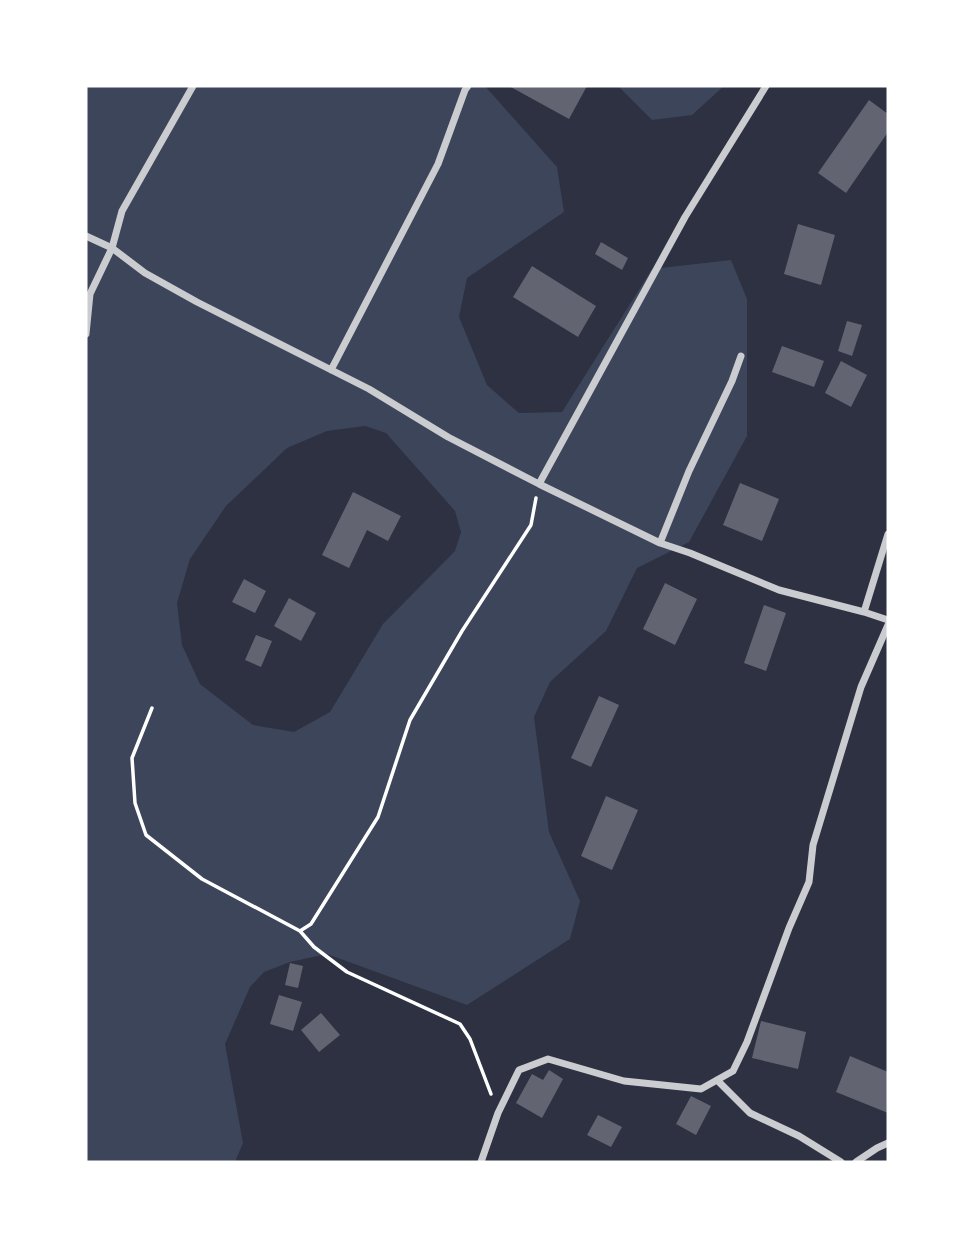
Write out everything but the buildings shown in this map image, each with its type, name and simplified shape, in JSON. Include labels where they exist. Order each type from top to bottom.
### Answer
[{"type":"street","points":[[86,334],[90,294],[112,248],[122,211],[193,86]]},
{"type":"street","points":[[331,370],[438,164],[468,86]]},
{"type":"street","points":[[539,484],[685,216],[766,86]]},
{"type":"street","points":[[86,236],[112,248],[145,273],[197,302],[369,389],[448,437],[660,543],[779,590],[888,620]]},
{"type":"street","points":[[660,543],[741,356]]},
{"type":"street","points":[[864,612],[888,534]]},
{"type":"street","points":[[481,1162],[498,1113],[519,1070],[548,1059],[624,1081],[701,1088],[733,1071],[747,1042],[809,882],[814,845],[861,687],[888,625]]},
{"type":"street","points":[[717,1080],[750,1114],[799,1136],[841,1162]]},
{"type":"street","points":[[856,1162],[888,1143]]},
{"type":"path","points":[[300,931],[311,924],[378,817],[410,720],[462,631],[531,525],[539,484]]},
{"type":"path","points":[[152,708],[132,758],[135,803],[146,835],[202,878],[300,931],[314,947],[347,972],[460,1024],[470,1039],[498,1113]]},
{"type":"shaded area","points":[[86,86],[485,86],[557,167],[564,212],[467,278],[459,317],[487,385],[519,413],[562,412],[652,269],[731,260],[747,299],[747,436],[689,542],[637,568],[606,631],[550,682],[534,717],[549,832],[580,901],[570,939],[467,1005],[327,954],[290,962],[264,972],[250,987],[225,1044],[243,1143],[235,1162],[86,1162]],"holes":[[[365,426],[386,433],[455,511],[461,532],[455,551],[383,624],[330,712],[294,732],[253,725],[200,684],[182,645],[177,603],[190,559],[226,506],[287,448],[327,431]]]},
{"type":"shaded area","points":[[618,86],[724,86],[692,115],[652,120]]}]
